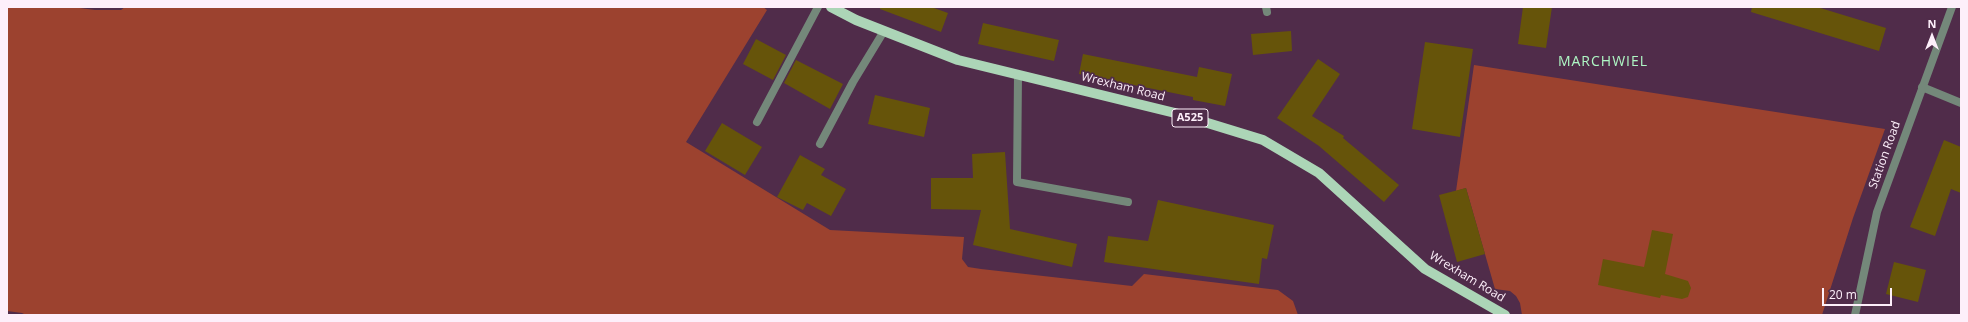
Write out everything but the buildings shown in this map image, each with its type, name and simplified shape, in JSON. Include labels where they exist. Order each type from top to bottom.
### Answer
[{"type":"main road","name":"Wrexham Road","points":[[831,7],[856,20],[958,60],[1175,113],[1263,140],[1319,173],[1425,269],[1505,315]]},
{"type":"street","points":[[757,122],[818,7]]},
{"type":"street","name":"Station Road","points":[[1855,315],[1877,212],[1952,7]]},
{"type":"street","points":[[820,144],[853,82],[884,31]]},
{"type":"street","points":[[1018,75],[1017,182],[1128,202]]},
{"type":"street","points":[[1922,87],[1961,103]]},
{"type":"shaded area","points":[[7,7],[72,7],[95,10],[121,10],[125,7],[763,7],[767,10],[686,142],[830,230],[964,237],[962,259],[968,267],[981,269],[1132,286],[1144,274],[1278,290],[1293,301],[1298,315],[26,315],[7,311]]},
{"type":"shaded area","points":[[1474,65],[1885,129],[1853,218],[1822,315],[1522,315],[1520,303],[1516,296],[1510,291],[1495,289],[1466,188],[1456,191]]},
{"type":"district","name":"MARCHWIEL","points":[[1603,62]]}]
